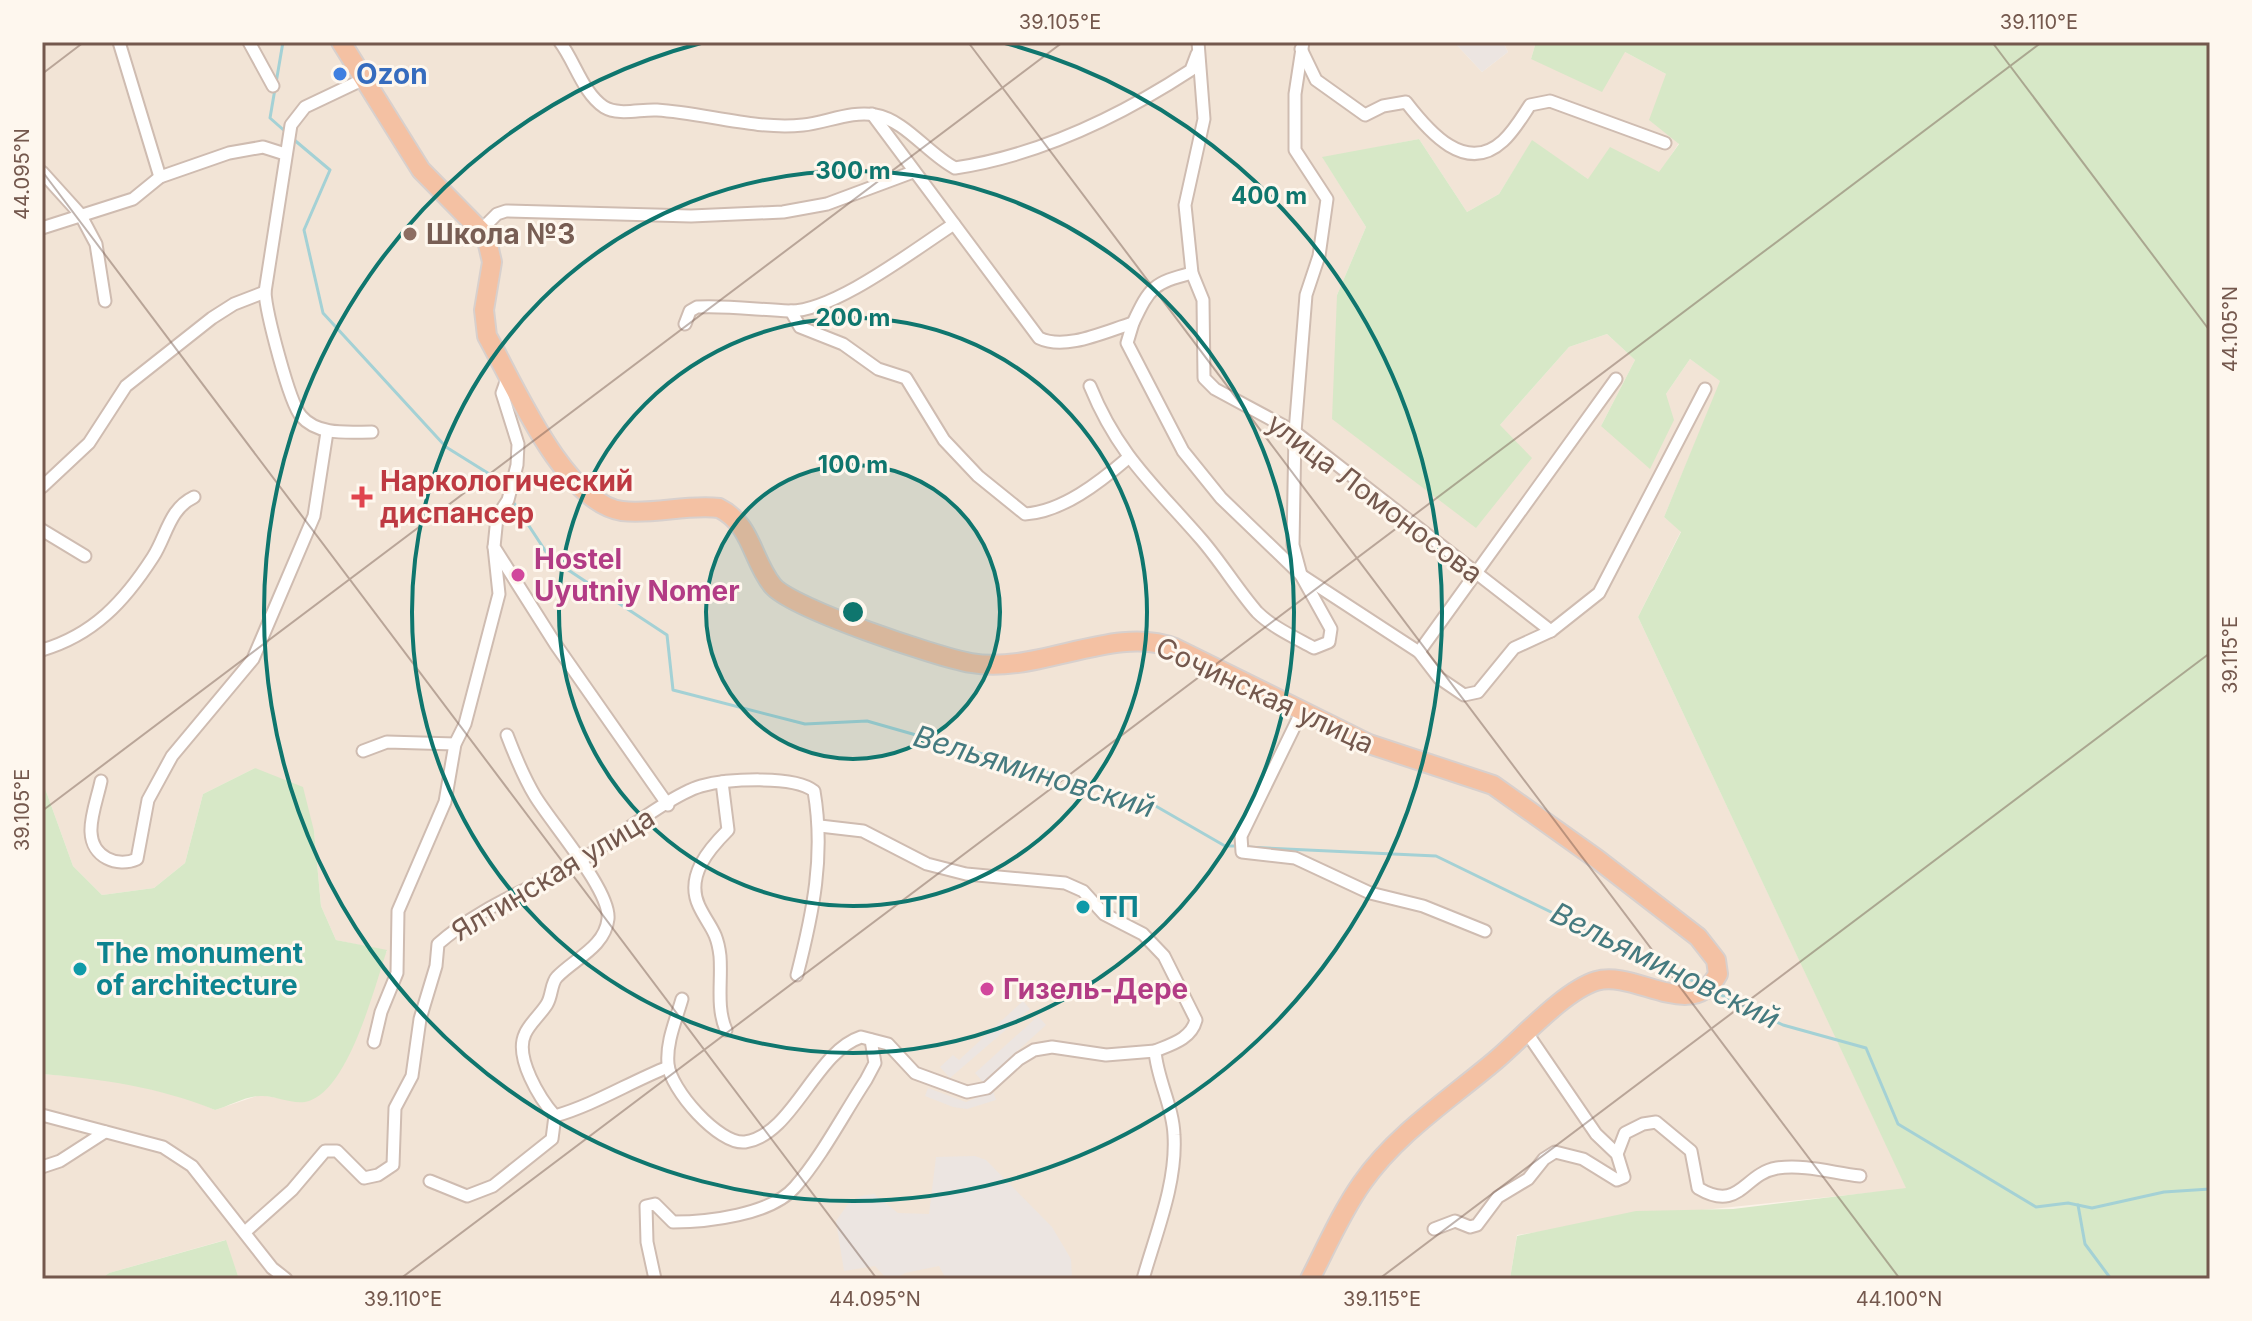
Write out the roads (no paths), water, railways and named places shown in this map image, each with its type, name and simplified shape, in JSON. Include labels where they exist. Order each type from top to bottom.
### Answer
[{"type":"highway","points":[[341,42],[421,170],[440,192],[482,229]]},
{"type":"highway","name":"Сочинская улица","points":[[482,229],[492,262],[484,310],[487,336],[570,477],[584,491],[621,511],[706,506],[726,511],[742,526],[773,585],[806,606],[935,652],[988,665],[1117,644],[1157,641],[1198,658],[1301,713],[1408,759],[1493,785],[1698,937],[1719,969],[1707,988],[1674,995],[1616,979],[1596,981],[1580,989],[1389,1148],[1343,1212],[1310,1279]]},
{"type":"street","points":[[119,42],[160,177]]},
{"type":"street","points":[[249,42],[273,86]]},
{"type":"street","points":[[560,42],[589,91],[603,106],[617,112],[638,108],[682,111],[725,119],[801,125],[872,114],[889,119],[955,168],[1056,143],[1082,131],[1191,70],[1198,46]]},
{"type":"street","points":[[1302,45],[1316,80],[1365,115],[1383,106],[1406,102],[1427,130],[1460,153],[1480,154],[1503,141],[1530,105],[1550,101],[1665,143]]},
{"type":"street","points":[[1090,386],[1104,421],[1128,458],[1155,493],[1200,538],[1259,614],[1314,648],[1329,642],[1331,629],[1301,575],[1293,545],[1295,432],[1306,295],[1319,256],[1327,199],[1295,150],[1295,94],[1302,45]]},
{"type":"street","name":"улица Ломоносова","points":[[1198,46],[1204,119],[1185,205],[1192,269],[1203,300],[1204,378],[1215,389],[1295,432],[1551,631]]},
{"type":"street","points":[[364,79],[305,107],[291,125],[265,292],[267,318],[301,416],[327,432],[372,432]]},
{"type":"street","points":[[872,114],[1039,338],[1048,342],[1071,341],[1133,323]]},
{"type":"street","points":[[42,228],[133,199],[160,177],[229,153],[263,147],[285,154]]},
{"type":"street","points":[[42,172],[80,214],[96,244],[105,301]]},
{"type":"street","points":[[482,229],[497,214],[506,211],[691,216],[783,212],[827,204],[913,172]]},
{"type":"street","points":[[685,324],[690,311],[697,307],[791,311],[870,282],[954,224]]},
{"type":"street","points":[[1192,269],[1161,281],[1148,290],[1127,343],[1183,451],[1221,498],[1301,575],[1419,652],[1439,678],[1464,695],[1478,692],[1514,648],[1551,631],[1599,593],[1705,389]]},
{"type":"street","points":[[42,487],[89,443],[126,386],[212,318],[234,304],[265,292]]},
{"type":"street","points":[[791,311],[800,327],[843,344],[878,369],[906,378],[944,440],[978,476],[1025,514],[1041,513],[1073,497],[1128,458]]},
{"type":"street","points":[[374,1042],[381,1012],[397,973],[398,911],[445,802],[455,744],[465,724],[499,594],[494,547],[497,517],[508,500],[517,465],[518,444],[502,393],[508,376]]},
{"type":"street","points":[[1419,652],[1616,379]]},
{"type":"street","points":[[101,781],[90,834],[99,853],[115,864],[137,859],[146,825],[148,800],[172,756],[253,659],[314,516],[327,432]]},
{"type":"street","points":[[42,650],[87,632],[107,613],[154,555],[182,503],[194,497]]},
{"type":"street","points":[[42,530],[85,556]]},
{"type":"street","points":[[494,547],[556,645],[668,805]]},
{"type":"street","points":[[1301,713],[1241,839],[1242,852],[1295,858],[1370,893],[1423,906],[1485,931]]},
{"type":"street","points":[[507,735],[521,772],[578,861],[597,882],[609,906],[608,924],[599,941],[555,978],[549,1001],[525,1033],[523,1050],[543,1103],[555,1116]]},
{"type":"street","points":[[363,751],[387,742],[455,744]]},
{"type":"street","points":[[722,782],[728,830],[701,861],[696,879],[698,905],[714,927],[717,941],[721,1019],[726,1030]]},
{"type":"street","name":"Ялтинская улица","points":[[245,1232],[292,1190],[325,1151],[337,1151],[364,1178],[378,1175],[393,1165],[395,1108],[412,1076],[420,1019],[436,966],[438,944],[464,921],[578,861],[697,787],[722,782],[802,782],[814,791],[820,826]]},
{"type":"street","points":[[682,999],[669,1044],[668,1067],[679,1092],[713,1129],[738,1142],[750,1141],[778,1121],[837,1052],[861,1037],[888,1044],[915,1073],[967,1092],[987,1088],[1019,1059],[1034,1050],[1052,1047],[1106,1055],[1155,1051],[1187,1035],[1193,1030],[1196,1020],[1164,956],[1143,934],[1104,914],[1083,891],[1065,883],[966,874],[927,864],[863,831],[820,826],[819,875],[797,975]]},
{"type":"street","points":[[1434,1229],[1455,1221],[1470,1227],[1477,1225],[1498,1197],[1528,1179],[1544,1159],[1555,1152],[1583,1159],[1617,1180],[1624,1177],[1617,1154],[1596,1134],[1527,1033]]},
{"type":"street","points":[[655,1279],[647,1242],[646,1206],[655,1204],[673,1222],[712,1222],[763,1206],[794,1189],[875,1063],[871,1040]]},
{"type":"street","points":[[1143,1279],[1174,1160],[1174,1131],[1156,1069],[1155,1051]]},
{"type":"street","points":[[555,1116],[581,1109],[624,1085],[668,1067]]},
{"type":"street","points":[[42,1115],[163,1147],[192,1166],[272,1268],[286,1279]]},
{"type":"street","points":[[430,1181],[467,1196],[493,1186],[552,1139],[555,1116]]},
{"type":"street","points":[[1617,1154],[1625,1133],[1643,1124],[1656,1122],[1691,1151],[1698,1188],[1711,1196],[1727,1197],[1742,1191],[1773,1169],[1799,1166],[1860,1176]]},
{"type":"street","points":[[42,1167],[60,1161],[105,1132]]},
{"type":"waterway","name":"Вельяминовский","points":[[283,42],[270,118],[287,133]]},
{"type":"waterway","name":"Вельяминовский","points":[[292,138],[330,170],[304,230],[323,313],[446,447],[499,480],[506,490]]},
{"type":"waterway","name":"Вельяминовский","points":[[512,500],[550,558],[667,635],[673,690],[805,724],[867,721],[1147,801],[1225,846],[1237,846]]},
{"type":"waterway","name":"Вельяминовский","points":[[1245,847],[1436,856],[1699,984]]},
{"type":"waterway","name":"Вельяминовский","points":[[1713,991],[1783,1025],[1866,1048],[1898,1124],[2036,1207],[2068,1203],[2092,1208],[2164,1192],[2210,1189]]},
{"type":"waterway","points":[[2078,1205],[2085,1244],[2111,1279]]},
{"type":"place","name":"Ozon","points":[[340,74]]},
{"type":"place","name":"Школа №3","points":[[410,234]]},
{"type":"place","name":"Наркологический диспансер","points":[[362,497]]},
{"type":"place","name":"Hostel Uyutniy Nomer","points":[[518,575]]},
{"type":"place","name":"ТП","points":[[1083,907]]},
{"type":"place","name":"The monument of architecture","points":[[80,969]]},
{"type":"place","name":"Гизель-Дере","points":[[987,989]]}]
